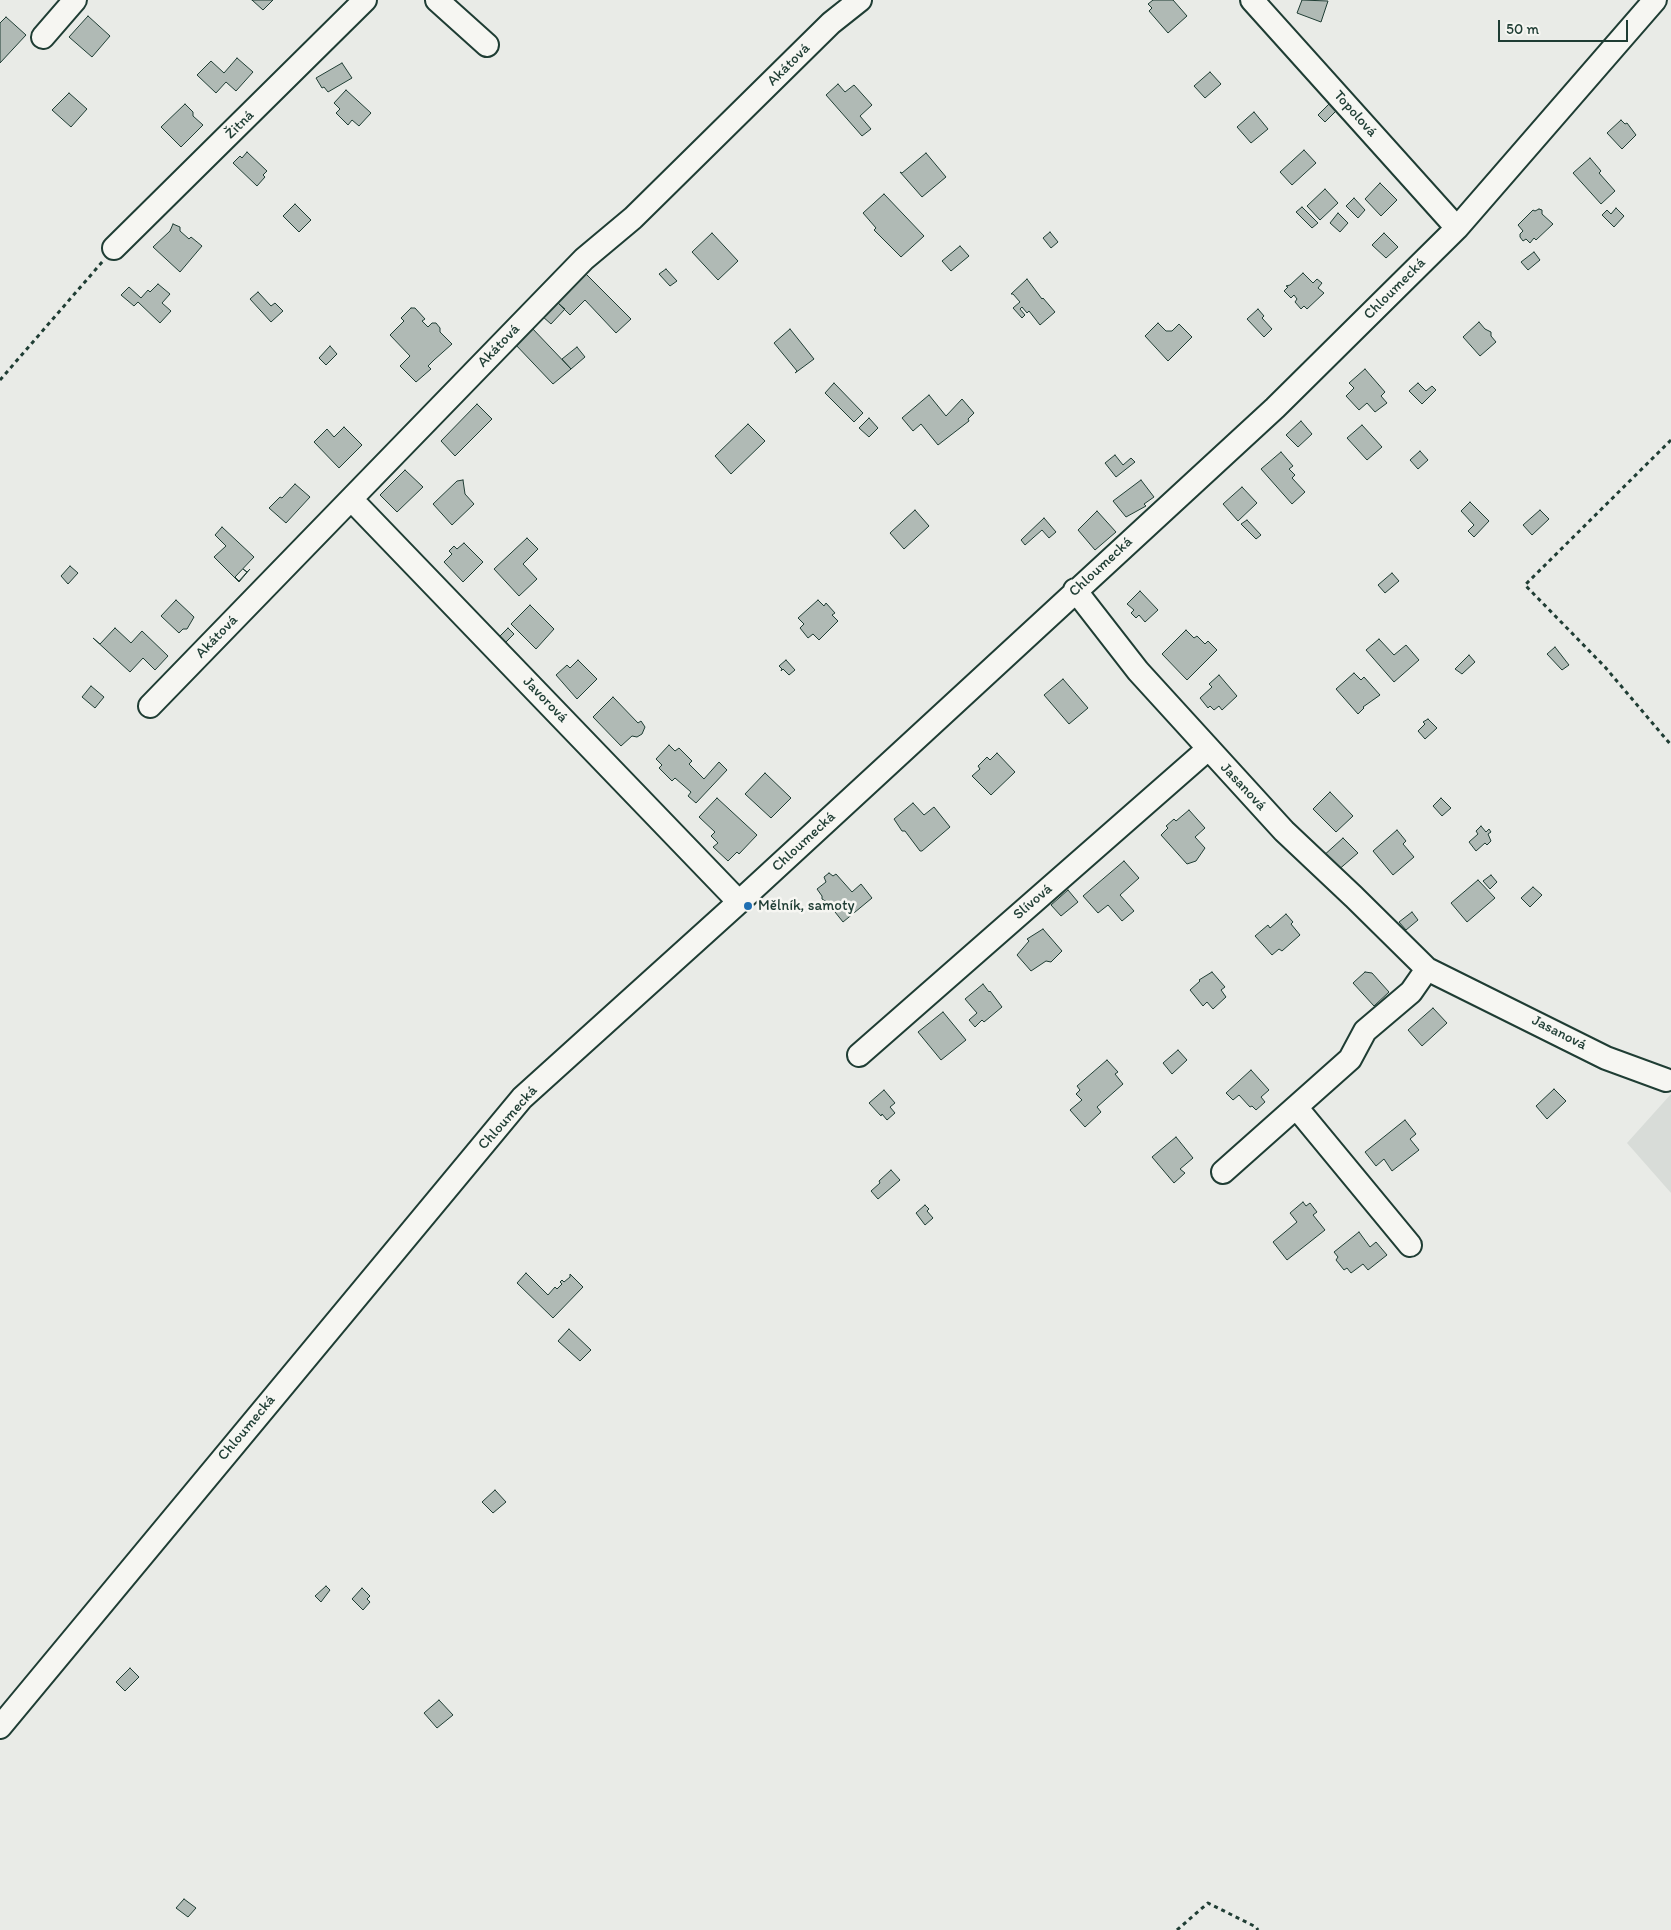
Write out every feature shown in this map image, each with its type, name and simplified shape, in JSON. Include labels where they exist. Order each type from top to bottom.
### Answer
[{"type":"street","points":[[44,37],[75,0]]},
{"type":"street","name":"Žitná","points":[[114,248],[365,0]]},
{"type":"street","points":[[437,0],[487,45]]},
{"type":"street","name":"Akátová","points":[[150,706],[584,258],[633,218],[717,137],[831,22],[860,0]]},
{"type":"street","name":"Topolová","points":[[1252,0],[1457,228]]},
{"type":"street","name":"Chloumecká","points":[[0,1727],[522,1098],[739,902],[1274,408],[1457,228],[1655,0]]},
{"type":"street","name":"Javorová","points":[[351,499],[739,902]]},
{"type":"street","name":"Jasanová","points":[[1075,590],[1138,672],[1208,750],[1284,831],[1427,969],[1606,1058],[1666,1080]]},
{"type":"street","name":"Slívová","points":[[859,1055],[1208,750]]},
{"type":"street","points":[[1223,1172],[1350,1059],[1365,1031],[1411,992],[1427,969]]},
{"type":"street","points":[[1296,1107],[1410,1245]]},
{"type":"path","points":[[0,380],[114,248]]},
{"type":"path","points":[[1671,440],[1525,585],[1605,667],[1671,746]]},
{"type":"path","points":[[1177,1930],[1208,1903],[1258,1930]]},
{"type":"shaded area","points":[[1671,1094],[1671,1193],[1627,1143]]},
{"type":"building","points":[[252,0],[273,0],[263,10]]},
{"type":"building","points":[[1153,0],[1173,0],[1187,16],[1168,33],[1149,11],[1152,8],[1148,4]]},
{"type":"building","points":[[1302,0],[1328,1],[1321,22],[1297,13]]},
{"type":"building","points":[[88,16],[110,36],[92,57],[69,37]]},
{"type":"building","points":[[6,17],[26,35],[0,63],[0,23]]},
{"type":"building","points":[[237,58],[253,72],[236,91],[226,82],[216,93],[197,75],[211,61],[224,73]]},
{"type":"building","points":[[342,63],[352,78],[328,92],[324,87],[322,88],[316,78]]},
{"type":"building","points":[[1210,72],[1221,84],[1205,98],[1194,86]]},
{"type":"building","points":[[838,84],[845,92],[854,85],[872,105],[860,116],[871,129],[862,136],[826,95]]},
{"type":"building","points":[[346,90],[371,113],[359,126],[352,120],[348,125],[336,113],[340,109],[334,103]]},
{"type":"building","points":[[69,93],[87,109],[71,127],[52,110]]},
{"type":"building","points":[[1330,103],[1339,108],[1325,122],[1318,115]]},
{"type":"building","points":[[185,104],[193,112],[193,116],[203,125],[181,147],[161,127]]},
{"type":"building","points":[[1254,112],[1268,129],[1251,143],[1237,127]]},
{"type":"building","points":[[1621,120],[1625,124],[1627,123],[1636,135],[1622,149],[1607,133]]},
{"type":"building","points":[[1304,150],[1316,163],[1292,185],[1280,172]]},
{"type":"building","points":[[247,152],[267,171],[263,175],[265,177],[257,186],[233,163],[240,156],[242,158]]},
{"type":"building","points":[[926,153],[946,177],[922,197],[900,172],[902,173]]},
{"type":"building","points":[[1590,158],[1601,171],[1599,173],[1615,191],[1601,204],[1573,173]]},
{"type":"building","points":[[1380,183],[1397,200],[1381,216],[1365,199]]},
{"type":"building","points":[[1325,189],[1338,203],[1320,220],[1307,206]]},
{"type":"building","points":[[884,194],[924,236],[901,257],[874,230],[876,228],[863,213]]},
{"type":"building","points":[[1354,198],[1365,210],[1358,218],[1346,206]]},
{"type":"building","points":[[295,204],[311,220],[299,232],[283,216]]},
{"type":"building","points":[[1302,207],[1318,223],[1312,228],[1296,212]]},
{"type":"building","points":[[1616,208],[1624,216],[1614,227],[1602,215],[1607,210],[1611,214]]},
{"type":"building","points":[[1533,210],[1542,210],[1542,214],[1553,224],[1536,240],[1534,238],[1530,243],[1526,239],[1523,241],[1520,234],[1523,231],[1518,225]]},
{"type":"building","points":[[1338,213],[1348,223],[1340,232],[1330,223]]},
{"type":"building","points":[[173,224],[180,227],[180,231],[189,239],[191,237],[202,246],[180,272],[153,247],[170,231]]},
{"type":"building","points":[[1050,232],[1058,242],[1051,248],[1043,238]]},
{"type":"building","points":[[712,233],[738,261],[718,280],[692,252]]},
{"type":"building","points":[[1384,233],[1398,247],[1386,258],[1372,245]]},
{"type":"building","points":[[960,246],[969,256],[951,271],[942,261]]},
{"type":"building","points":[[1534,252],[1540,260],[1528,270],[1521,262]]},
{"type":"building","points":[[666,269],[677,281],[670,286],[659,274]]},
{"type":"building","points":[[1303,273],[1313,283],[1317,279],[1322,283],[1318,288],[1324,293],[1307,309],[1304,306],[1301,309],[1295,302],[1297,299],[1294,295],[1291,298],[1284,291],[1288,287],[1286,286],[1290,285]]},
{"type":"building","points":[[586,274],[631,319],[616,333],[585,300],[570,315],[557,302]]},
{"type":"building","points":[[1027,279],[1042,299],[1055,312],[1040,325],[1029,311],[1027,313],[1022,307],[1020,309],[1025,315],[1022,318],[1013,308],[1020,302],[1011,294]]},
{"type":"building","points":[[158,284],[170,294],[162,303],[171,311],[160,323],[138,302],[134,306],[121,295],[129,287],[141,298],[148,290],[150,292]]},
{"type":"building","points":[[258,292],[271,306],[275,303],[283,311],[271,322],[250,299]]},
{"type":"building","points":[[557,302],[565,309],[551,324],[542,316]]},
{"type":"building","points":[[411,308],[415,308],[425,319],[422,321],[428,327],[432,323],[436,323],[440,328],[440,332],[452,344],[428,366],[431,369],[416,382],[400,366],[410,356],[390,335],[404,321],[401,318]]},
{"type":"building","points":[[1258,309],[1264,316],[1262,318],[1272,329],[1264,337],[1247,319]]},
{"type":"building","points":[[1479,322],[1485,329],[1491,332],[1491,336],[1496,342],[1480,356],[1463,337]]},
{"type":"building","points":[[1158,323],[1166,331],[1172,331],[1179,324],[1192,337],[1168,361],[1145,336]]},
{"type":"building","points":[[531,327],[571,369],[553,384],[514,343]]},
{"type":"building","points":[[790,329],[814,359],[795,373],[797,371],[774,343]]},
{"type":"building","points":[[330,346],[337,354],[326,365],[319,358]]},
{"type":"building","points":[[577,347],[585,357],[571,369],[562,359]]},
{"type":"building","points":[[1365,369],[1385,392],[1381,396],[1387,403],[1375,412],[1367,403],[1359,410],[1346,396],[1354,388],[1349,383]]},
{"type":"building","points":[[834,383],[863,413],[854,422],[825,393]]},
{"type":"building","points":[[1418,383],[1426,391],[1432,386],[1436,390],[1422,404],[1409,391]]},
{"type":"building","points":[[929,395],[946,416],[962,399],[974,413],[968,419],[969,421],[938,445],[921,424],[913,431],[902,418]]},
{"type":"building","points":[[477,404],[492,419],[455,456],[441,441]]},
{"type":"building","points":[[869,418],[878,428],[869,437],[859,428]]},
{"type":"building","points":[[1301,421],[1312,434],[1298,447],[1286,435]]},
{"type":"building","points":[[748,424],[765,441],[731,474],[715,456]]},
{"type":"building","points":[[1362,425],[1382,447],[1367,460],[1347,438]]},
{"type":"building","points":[[344,427],[362,445],[339,468],[314,442],[327,429],[334,437]]},
{"type":"building","points":[[1420,451],[1428,460],[1418,469],[1410,460]]},
{"type":"building","points":[[1281,452],[1293,466],[1289,469],[1295,475],[1292,478],[1305,492],[1292,504],[1261,469]]},
{"type":"building","points":[[1115,455],[1123,465],[1131,458],[1135,462],[1116,477],[1105,463]]},
{"type":"building","points":[[405,470],[423,487],[397,512],[380,495]]},
{"type":"building","points":[[463,480],[465,494],[474,504],[452,525],[433,504],[457,481]]},
{"type":"building","points":[[1141,480],[1154,497],[1144,504],[1146,506],[1126,517],[1113,501]]},
{"type":"building","points":[[295,484],[310,497],[286,523],[269,508]]},
{"type":"building","points":[[1242,487],[1257,503],[1238,521],[1223,504]]},
{"type":"building","points":[[1470,502],[1489,521],[1474,537],[1468,531],[1474,525],[1461,511]]},
{"type":"building","points":[[915,510],[929,526],[904,549],[890,533]]},
{"type":"building","points":[[1540,510],[1549,519],[1532,535],[1523,525]]},
{"type":"building","points":[[1097,511],[1116,532],[1095,550],[1078,530]]},
{"type":"building","points":[[1044,518],[1056,532],[1049,538],[1042,530],[1025,545],[1021,540]]},
{"type":"building","points":[[1247,520],[1261,535],[1256,539],[1241,524]]},
{"type":"building","points":[[222,527],[254,557],[235,577],[239,581],[250,569],[239,582],[214,557],[226,546],[215,535]]},
{"type":"building","points":[[527,538],[538,549],[523,564],[537,579],[519,596],[494,569]]},
{"type":"building","points":[[464,543],[483,562],[463,582],[444,562],[452,554],[449,551],[454,546],[457,549]]},
{"type":"building","points":[[70,566],[78,573],[68,584],[61,576]]},
{"type":"building","points":[[1392,573],[1399,581],[1385,593],[1378,585]]},
{"type":"building","points":[[1140,591],[1158,610],[1145,622],[1139,615],[1136,618],[1131,613],[1134,610],[1127,604]]},
{"type":"building","points":[[176,600],[194,617],[187,629],[183,629],[179,633],[161,616]]},
{"type":"building","points":[[818,600],[824,606],[826,603],[835,613],[832,615],[838,621],[819,640],[813,634],[808,638],[800,628],[804,624],[798,618]]},
{"type":"building","points":[[530,605],[554,629],[536,649],[511,624]]},
{"type":"building","points":[[115,628],[131,643],[142,631],[168,656],[155,670],[143,658],[130,672],[93,638],[100,644]]},
{"type":"building","points":[[508,628],[514,634],[503,645],[497,639]]},
{"type":"building","points":[[1186,630],[1194,638],[1197,636],[1205,644],[1208,641],[1217,650],[1187,680],[1162,654]]},
{"type":"building","points":[[1379,639],[1394,655],[1406,645],[1419,660],[1394,682],[1366,650]]},
{"type":"building","points":[[1555,647],[1569,665],[1562,670],[1547,654]]},
{"type":"building","points":[[1469,655],[1475,662],[1462,674],[1455,669]]},
{"type":"building","points":[[578,660],[597,679],[577,699],[556,675],[567,665],[570,668]]},
{"type":"building","points":[[786,660],[795,670],[789,675],[783,669],[781,671],[782,669],[779,666]]},
{"type":"building","points":[[1354,673],[1361,680],[1364,677],[1380,695],[1363,707],[1358,714],[1336,689]]},
{"type":"building","points":[[1219,675],[1237,696],[1222,710],[1219,706],[1214,710],[1210,706],[1208,708],[1200,698],[1212,687],[1209,684]]},
{"type":"building","points":[[1063,679],[1088,708],[1069,724],[1044,695]]},
{"type":"building","points":[[91,686],[104,697],[95,708],[82,697]]},
{"type":"building","points":[[613,697],[638,723],[641,721],[645,727],[642,734],[637,737],[632,736],[621,746],[593,717]]},
{"type":"building","points":[[1428,719],[1437,728],[1425,739],[1418,731],[1425,724],[1423,722]]},
{"type":"building","points":[[669,745],[675,751],[679,748],[692,761],[689,764],[704,779],[719,762],[727,770],[696,803],[688,796],[691,792],[675,778],[672,781],[659,768],[662,765],[656,759]]},
{"type":"building","points":[[997,753],[1015,772],[991,795],[972,776],[980,769],[978,766],[987,757],[990,760]]},
{"type":"building","points":[[765,773],[791,798],[771,818],[745,794]]},
{"type":"building","points":[[1330,792],[1353,816],[1336,832],[1313,809]]},
{"type":"building","points":[[717,798],[757,835],[739,854],[737,852],[728,861],[713,847],[718,843],[711,836],[715,832],[699,817]]},
{"type":"building","points":[[1441,798],[1451,808],[1442,816],[1433,806]]},
{"type":"building","points":[[913,803],[924,815],[934,807],[950,827],[922,851],[920,851],[905,831],[902,831],[894,819]]},
{"type":"building","points":[[1189,810],[1205,828],[1195,837],[1205,848],[1196,861],[1187,864],[1161,835],[1168,828],[1166,826],[1174,819],[1176,821]]},
{"type":"building","points":[[1481,826],[1486,832],[1489,829],[1491,832],[1488,834],[1491,841],[1487,845],[1485,843],[1476,851],[1469,842],[1478,834],[1476,831]]},
{"type":"building","points":[[1397,830],[1406,841],[1403,844],[1414,857],[1393,875],[1373,851]]},
{"type":"building","points":[[1343,838],[1358,853],[1337,871],[1322,857]]},
{"type":"building","points":[[1124,861],[1139,878],[1120,895],[1134,911],[1122,921],[1108,905],[1098,913],[1083,896]]},
{"type":"building","points":[[829,873],[833,876],[836,874],[852,892],[861,884],[872,898],[843,922],[827,902],[822,899],[817,889],[826,882],[824,877]]},
{"type":"building","points":[[1491,875],[1497,882],[1490,889],[1483,881]]},
{"type":"building","points":[[1478,880],[1495,898],[1467,922],[1451,903]]},
{"type":"building","points":[[1533,887],[1542,895],[1530,907],[1521,898]]},
{"type":"building","points":[[1068,890],[1078,902],[1061,916],[1051,905]]},
{"type":"building","points":[[1412,912],[1418,920],[1406,930],[1399,922]]},
{"type":"building","points":[[1286,914],[1300,935],[1282,951],[1279,949],[1272,955],[1255,936],[1268,925],[1270,928]]},
{"type":"building","points":[[1043,929],[1062,951],[1051,962],[1046,961],[1031,971],[1017,955],[1029,941],[1027,939]]},
{"type":"building","points":[[1212,972],[1225,987],[1221,990],[1226,997],[1213,1009],[1207,1002],[1203,1006],[1190,990],[1199,980]]},
{"type":"building","points":[[1365,972],[1372,973],[1389,992],[1374,1006],[1353,983]]},
{"type":"building","points":[[983,984],[1002,1007],[975,1027],[969,1020],[977,1013],[965,999]]},
{"type":"building","points":[[1433,1008],[1447,1023],[1422,1046],[1408,1030]]},
{"type":"building","points":[[943,1012],[966,1040],[941,1060],[918,1032]]},
{"type":"building","points":[[1178,1050],[1187,1060],[1172,1074],[1163,1063]]},
{"type":"building","points":[[1107,1060],[1118,1072],[1115,1074],[1123,1084],[1097,1107],[1101,1112],[1085,1127],[1070,1110],[1082,1100],[1076,1094],[1080,1090],[1077,1086]]},
{"type":"building","points":[[1251,1070],[1269,1090],[1261,1097],[1265,1102],[1256,1110],[1252,1106],[1250,1107],[1239,1095],[1233,1100],[1226,1093]]},
{"type":"building","points":[[1554,1089],[1566,1101],[1547,1119],[1536,1106]]},
{"type":"building","points":[[884,1090],[895,1103],[890,1107],[895,1113],[887,1120],[869,1103]]},
{"type":"building","points":[[1405,1120],[1416,1134],[1410,1139],[1419,1150],[1392,1171],[1384,1159],[1376,1166],[1365,1152]]},
{"type":"building","points":[[1176,1137],[1193,1158],[1180,1169],[1185,1173],[1174,1183],[1152,1157]]},
{"type":"building","points":[[891,1170],[900,1180],[878,1199],[871,1191]]},
{"type":"building","points":[[1303,1202],[1306,1206],[1310,1203],[1317,1212],[1313,1215],[1325,1230],[1287,1260],[1273,1242],[1297,1222],[1290,1213]]},
{"type":"building","points":[[925,1205],[933,1218],[925,1225],[916,1213]]},
{"type":"building","points":[[1359,1232],[1370,1247],[1376,1242],[1387,1255],[1368,1270],[1363,1264],[1351,1273],[1347,1268],[1344,1270],[1336,1260],[1338,1257],[1334,1252]]},
{"type":"building","points":[[526,1273],[548,1295],[555,1287],[557,1289],[562,1284],[560,1282],[562,1280],[564,1282],[570,1277],[570,1274],[583,1287],[553,1318],[517,1283]]},
{"type":"building","points":[[569,1329],[591,1350],[580,1361],[558,1341]]},
{"type":"building","points":[[495,1490],[506,1502],[493,1513],[482,1502]]},
{"type":"building","points":[[326,1586],[330,1590],[321,1602],[315,1596]]},
{"type":"building","points":[[362,1588],[370,1596],[367,1599],[370,1602],[363,1610],[352,1599]]},
{"type":"building","points":[[130,1668],[139,1677],[125,1691],[116,1682]]},
{"type":"building","points":[[439,1700],[453,1715],[437,1728],[424,1713]]},
{"type":"building","points":[[184,1899],[196,1908],[188,1917],[176,1908]]},
{"type":"place","name":"Mělník, samoty","points":[[748,906]]}]
